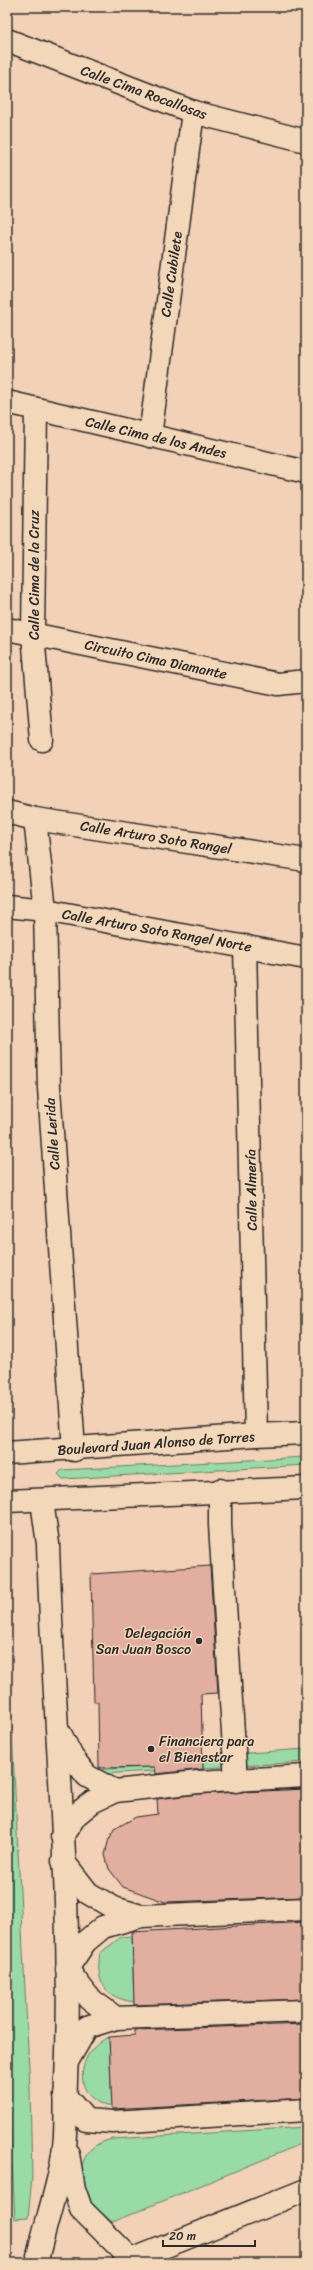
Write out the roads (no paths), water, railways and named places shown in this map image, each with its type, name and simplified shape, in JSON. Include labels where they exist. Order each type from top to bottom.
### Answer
[{"type":"street","name":"Calle Cima Rocallosas","points":[[7,40],[193,112],[306,141]]},
{"type":"street","name":"Calle Cubilete","points":[[150,436],[193,112]]},
{"type":"street","name":"Calle Cima de los Andes","points":[[7,402],[306,472]]},
{"type":"street","name":"Calle Cima de la Cruz","points":[[36,409],[33,634],[42,740]]},
{"type":"street","name":"Circuito Cima Diamante","points":[[7,629],[278,684],[306,681]]},
{"type":"street","name":"Calle Arturo Soto Rangel","points":[[7,812],[35,819],[306,860]]},
{"type":"street","name":"Calle Lerida","points":[[35,819],[45,910],[48,1088],[74,1450]]},
{"type":"street","name":"Calle Arturo Soto Rangel Norte","points":[[7,906],[45,910],[306,958]]},
{"type":"street","name":"Calle Almería","points":[[245,946],[256,1435]]},
{"type":"street","name":"Boulevard Juan Alonso de Torres","points":[[7,1453],[74,1450],[256,1435],[306,1433]]},
{"type":"street","points":[[7,1501],[42,1501],[220,1490],[306,1488]]},
{"type":"street","points":[[220,1490],[220,1525],[236,1780]]},
{"type":"street","points":[[39,2263],[38,2256],[47,2213],[58,2180],[65,2134],[67,2060],[67,1969],[62,1836],[48,1544],[42,1501]]},
{"type":"street","points":[[56,1725],[72,1756],[87,1776],[115,1791]]},
{"type":"street","points":[[62,1836],[76,1815],[92,1802],[115,1791],[198,1782],[306,1776]]},
{"type":"street","points":[[63,1861],[88,1893],[114,1908],[142,1916]]},
{"type":"street","points":[[67,1969],[85,1942],[103,1927],[142,1916],[306,1909]]},
{"type":"street","points":[[67,1969],[90,1999],[116,2018]]},
{"type":"street","points":[[67,2060],[87,2027],[116,2018],[306,2010]]},
{"type":"street","points":[[65,2096],[86,2120],[113,2122],[306,2110]]},
{"type":"street","points":[[65,2134],[113,2122]]},
{"type":"street","points":[[65,2134],[74,2189],[81,2209],[128,2261],[306,2190]]},
{"type":"place","name":"Delegación San Juan Bosco","points":[[199,1641]]},
{"type":"place","name":"Financiera para el Bienestar","points":[[151,1749]]}]
